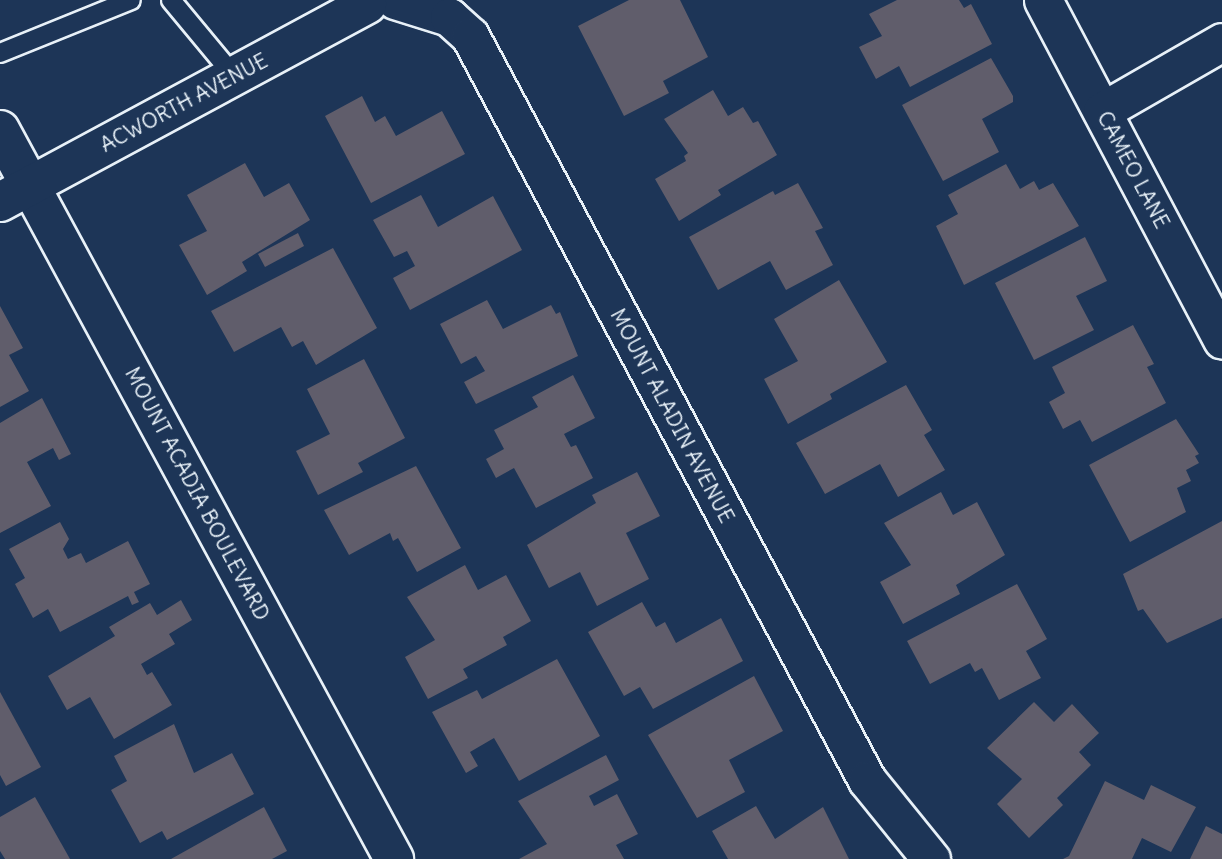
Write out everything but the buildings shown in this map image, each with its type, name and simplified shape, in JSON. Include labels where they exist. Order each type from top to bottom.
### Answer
[{"type":"main road","name":"ACWORTH AVENUE","points":[[15,194],[234,76],[396,2]]},
{"type":"main road","name":"MOUNT ACADIA BOULEVARD","points":[[0,130],[15,194],[394,859]]},
{"type":"street","name":"CAMEO LANE","points":[[1043,0],[1222,340]]},
{"type":"street","name":"MOUNT ALADIN AVENUE","points":[[396,2],[449,17],[470,36],[867,780],[931,859]]},
{"type":"street","points":[[1102,111],[1222,42]]},
{"type":"lane","points":[[0,53],[131,0]]},
{"type":"lane","points":[[171,0],[234,76]]}]
